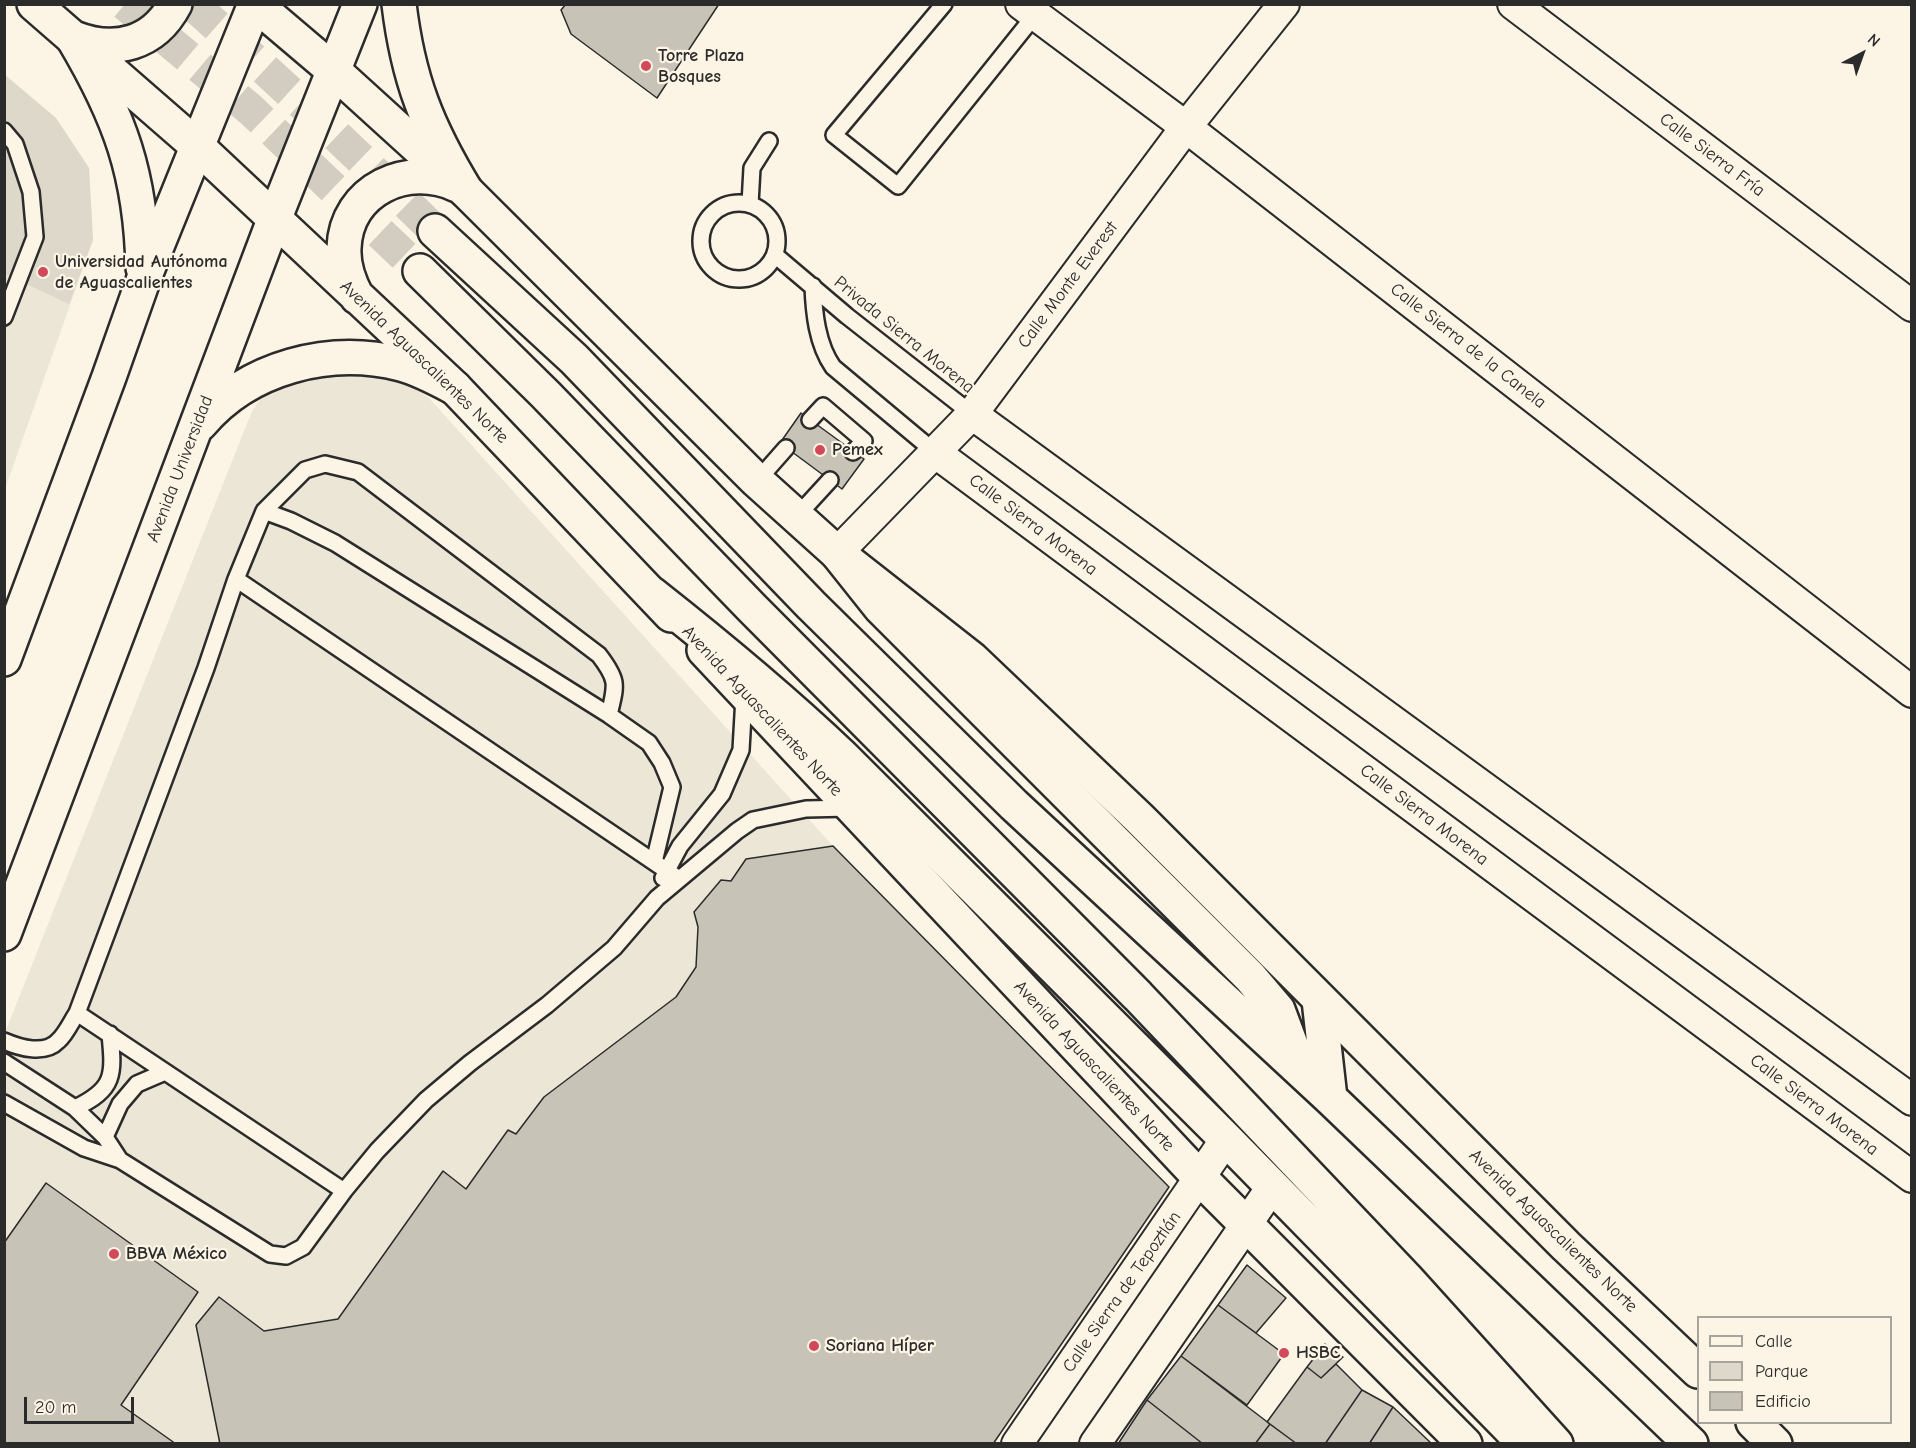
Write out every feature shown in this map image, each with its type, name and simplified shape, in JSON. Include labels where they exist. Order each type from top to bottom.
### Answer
[{"type":"main road","name":"Avenida Aguascalientes Norte","points":[[34,4],[197,146],[455,388],[652,594],[1200,1178],[1465,1443]]},
{"type":"main road","points":[[73,38],[107,47],[141,39],[169,16],[175,4]]},
{"type":"main road","name":"Avenida Aguascalientes Norte","points":[[255,4],[463,188],[757,481],[837,553],[972,659],[1139,818],[1566,1246],[1697,1370]]},
{"type":"main road","points":[[4,659],[144,278],[255,4]]},
{"type":"main road","name":"Avenida Universidad","points":[[4,934],[274,220],[360,4]]},
{"type":"main road","points":[[399,4],[405,47],[414,83],[428,122],[463,188]]},
{"type":"main road","points":[[73,38],[96,76],[116,118],[130,161],[143,238],[144,278]]},
{"type":"main road","points":[[357,298],[349,282],[344,248],[347,230],[364,200],[377,189],[392,181],[409,176],[443,178],[463,188]]},
{"type":"main road","points":[[435,231],[574,359],[811,605],[1014,804],[1330,1098],[1691,1443]]},
{"type":"main road","points":[[420,271],[546,395],[752,608],[1138,996],[1406,1278],[1556,1443]]},
{"type":"main road","points":[[193,432],[212,410],[235,392],[260,377],[287,366],[345,357],[374,358],[402,364],[429,374],[455,388]]},
{"type":"main road","points":[[837,553],[880,608],[1250,977],[1278,1010],[1301,1071]]},
{"type":"main road","points":[[652,594],[724,650],[810,725],[1226,1139],[1525,1443]]},
{"type":"main road","points":[[1319,1000],[1330,1098]]},
{"type":"main road","points":[[1755,1424],[1775,1443]]},
{"type":"street","name":"Calle Monte Everest","points":[[837,553],[972,414],[1186,127],[1284,4]]},
{"type":"street","name":"Calle Sierra Fría","points":[[1513,4],[1911,306]]},
{"type":"street","name":"Calle Sierra de la Canela","points":[[1028,10],[1186,127],[1911,692]]},
{"type":"street","points":[[972,414],[1911,1100]]},
{"type":"street","name":"Calle Sierra Morena","points":[[936,453],[1911,1177]]},
{"type":"street","name":"Calle Sierra de Tepoztlán","points":[[1017,1443],[1226,1139]]},
{"type":"street","points":[[1095,1443],[1272,1187]]},
{"type":"lane","points":[[944,4],[834,135],[898,186],[1028,10]]},
{"type":"lane","points":[[4,131],[15,144],[31,192],[35,237],[6,307]]},
{"type":"lane","points":[[750,204],[752,168],[769,141]]},
{"type":"lane","points":[[742,203],[750,204],[764,212],[774,224],[777,240],[775,255],[766,268],[752,277],[744,279],[721,274],[714,270],[705,257],[701,242],[704,226],[719,208],[742,203]]},
{"type":"lane","name":"Privada Sierra Morena","points":[[775,255],[847,316],[972,414]]},
{"type":"lane","name":"Privada Sierra Morena","points":[[813,286],[818,329],[827,359],[833,367],[936,453]]},
{"type":"lane","points":[[810,420],[823,406],[864,441],[854,452]]},
{"type":"lane","points":[[757,481],[786,448]]},
{"type":"lane","points":[[4,1041],[43,1050],[58,1042],[77,1013],[206,668],[236,579],[264,511],[305,470],[325,464],[358,472],[599,655],[613,674],[615,690],[609,715]]},
{"type":"lane","points":[[797,516],[830,480]]},
{"type":"lane","points":[[264,511],[291,521],[335,543],[609,715],[649,743],[662,763],[672,787],[657,898]]},
{"type":"lane","points":[[236,579],[679,879]]},
{"type":"lane","points":[[660,866],[680,846],[722,794],[741,750],[745,693]]},
{"type":"lane","points":[[4,1103],[84,1148],[120,1160],[270,1254],[286,1256],[303,1247],[377,1151],[426,1100],[470,1063],[547,1005],[614,948],[657,898],[709,853],[753,820],[806,809],[853,808]]},
{"type":"lane","points":[[77,1013],[344,1191]]},
{"type":"lane","points":[[75,1108],[92,1100],[107,1086],[113,1065],[110,1034]]},
{"type":"lane","points":[[4,1062],[75,1108],[105,1137],[120,1160]]},
{"type":"lane","points":[[105,1137],[120,1104],[136,1084],[165,1072]]},
{"type":"shaded area","name":"Universidad Autónoma de Aguascalientes","points":[[5,75],[56,118],[89,168],[93,240],[5,489]]},
{"type":"shaded area","points":[[311,371],[390,372],[429,398],[833,846],[1169,1187],[993,1443],[5,1443],[4,1035],[252,411],[271,384]]},
{"type":"green space","name":"Universidad Autónoma de Aguascalientes","points":[[5,75],[56,118],[89,168],[93,240],[69,304],[5,274]]},
{"type":"building","name":"Torre Plaza Bosques","points":[[566,4],[719,4],[657,98],[571,34],[561,10]]},
{"type":"building","name":"Pemex","points":[[801,413],[864,459],[842,489],[780,443]]},
{"type":"building","points":[[833,846],[1169,1187],[993,1444],[220,1444],[196,1325],[219,1297],[264,1331],[338,1319],[443,1171],[466,1189],[508,1130],[516,1134],[544,1097],[676,997],[696,967],[698,927],[694,912],[721,880],[731,881],[746,859]]},
{"type":"building","points":[[46,1183],[198,1292],[121,1405],[176,1444],[4,1444],[4,1243]]},
{"type":"building","points":[[1247,1265],[1286,1298],[1256,1333],[1218,1305]]},
{"type":"building","points":[[1218,1305],[1284,1354],[1247,1405],[1181,1356]]},
{"type":"building","points":[[1325,1344],[1343,1357],[1321,1378],[1307,1367]]},
{"type":"building","points":[[1181,1356],[1270,1424],[1255,1444],[1203,1444],[1147,1400]]},
{"type":"building","points":[[1336,1364],[1362,1390],[1325,1444],[1297,1444],[1267,1422],[1307,1367],[1321,1378]]},
{"type":"building","points":[[1362,1390],[1393,1407],[1369,1444],[1325,1444]]},
{"type":"building","points":[[1147,1400],[1203,1444],[1118,1444]]},
{"type":"building","points":[[1393,1407],[1432,1444],[1369,1444]]},
{"type":"building","points":[[1270,1424],[1297,1444],[1255,1444]]},
{"type":"tunnel","points":[[125,4],[251,110],[420,271]]},
{"type":"tunnel","points":[[192,4],[315,116],[435,231]]},
{"type":"place","name":"Torre Plaza Bosques","points":[[646,66]]},
{"type":"place","name":"Universidad Autónoma de Aguascalientes","points":[[43,272]]},
{"type":"place","name":"Pemex","points":[[820,450]]},
{"type":"place","name":"BBVA México","points":[[114,1254]]},
{"type":"place","name":"Soriana Híper","points":[[814,1346]]},
{"type":"place","name":"HSBC","points":[[1284,1353]]}]
